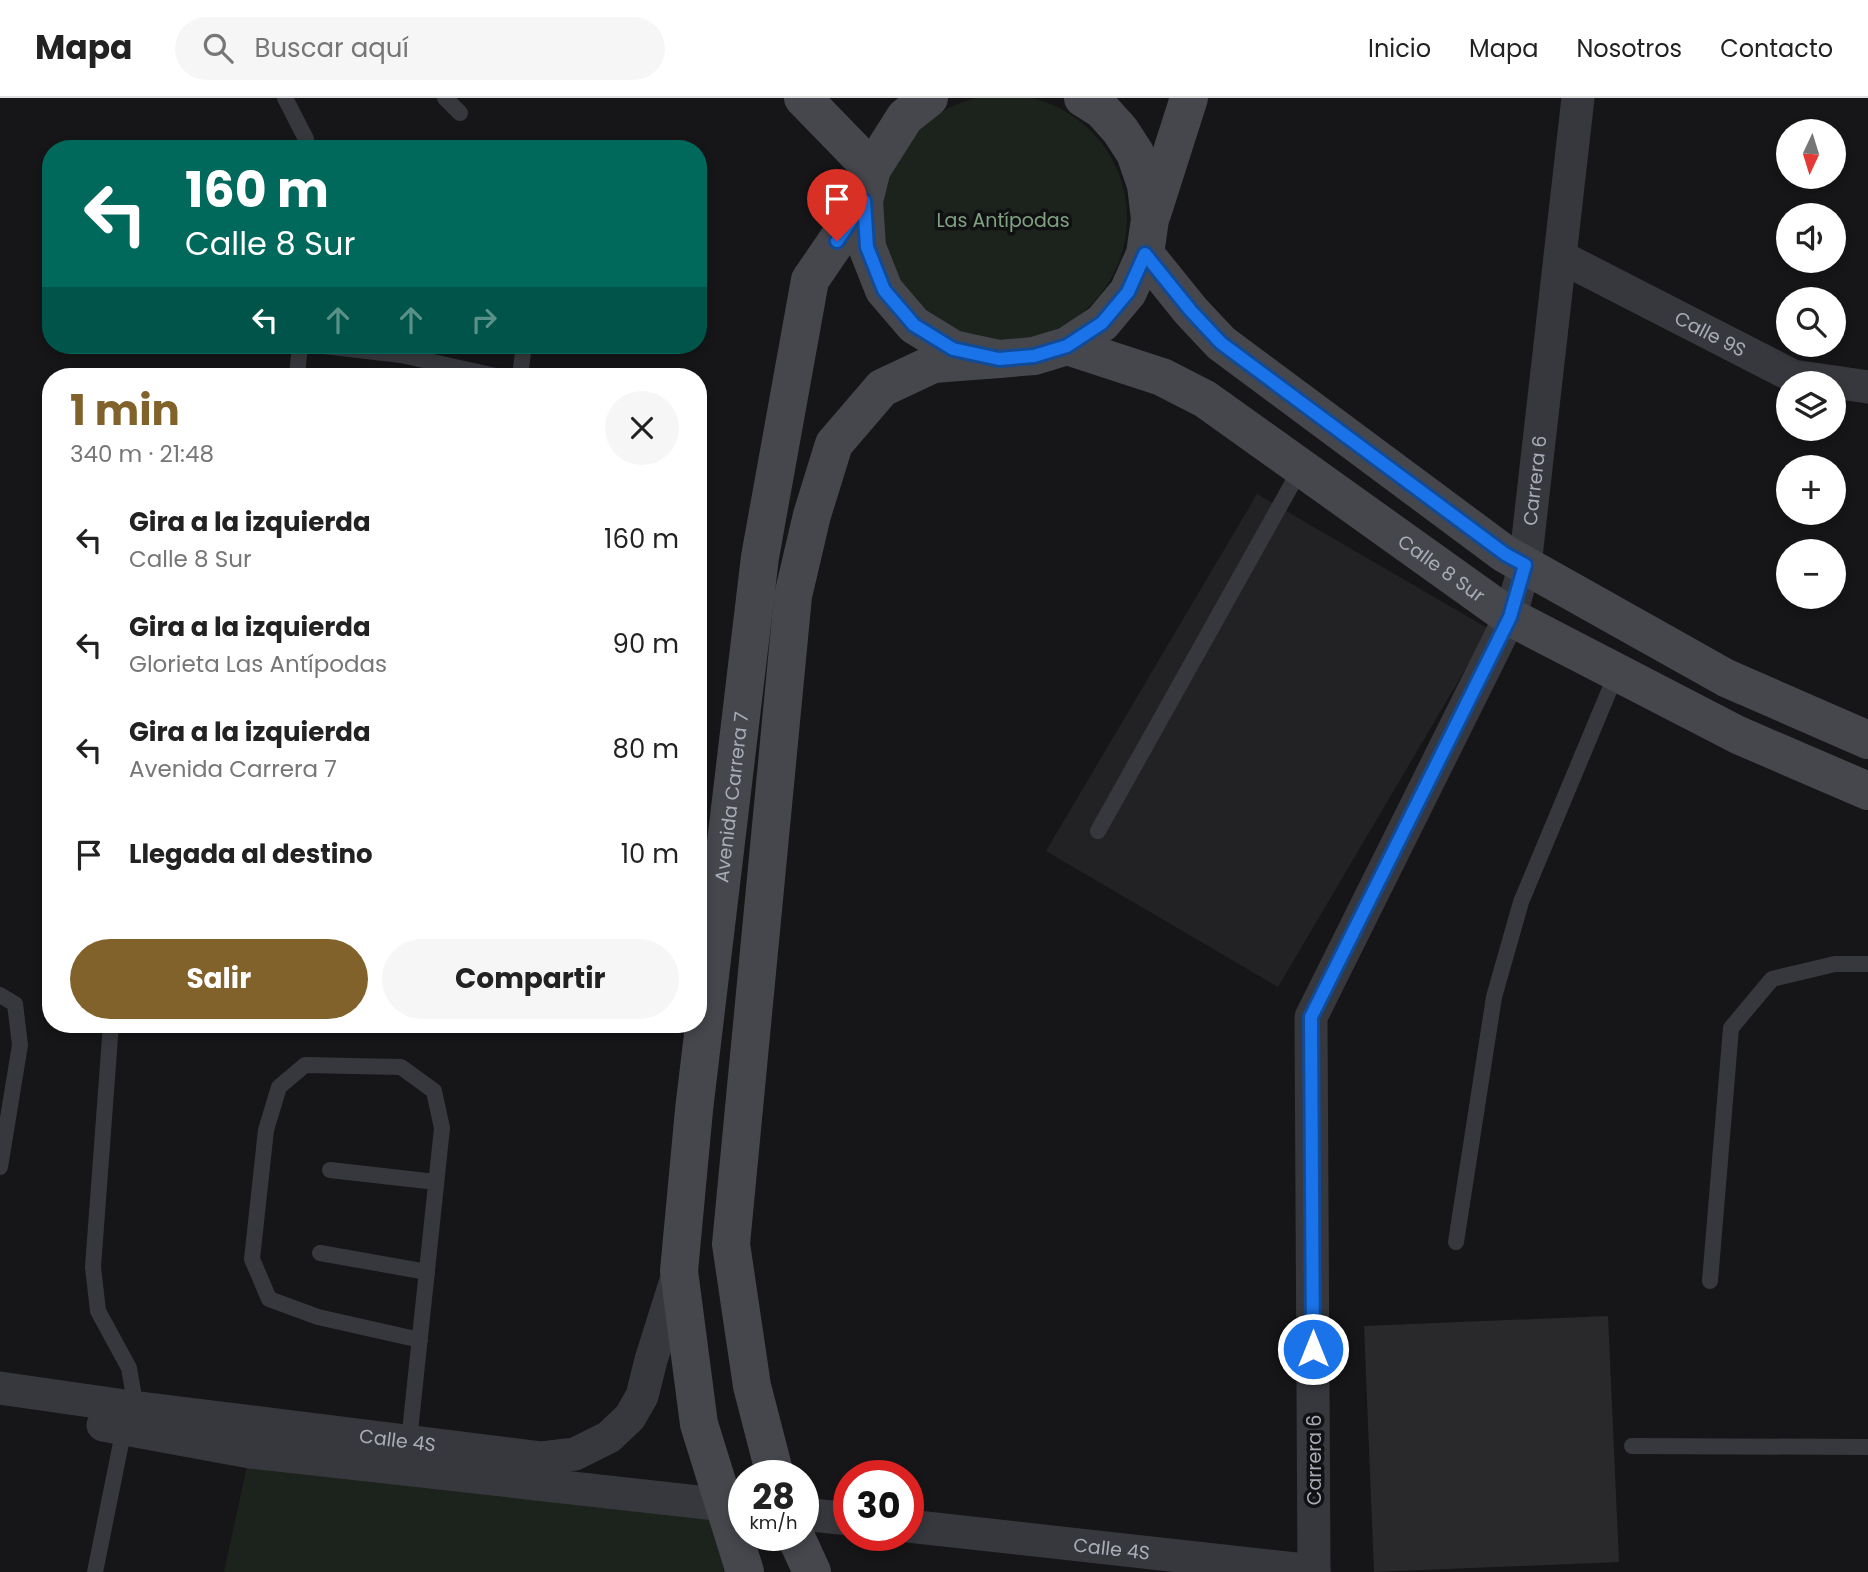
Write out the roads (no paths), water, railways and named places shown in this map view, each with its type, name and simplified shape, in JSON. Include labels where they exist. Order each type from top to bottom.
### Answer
[{"type":"main road","points":[[803,98],[868,185],[867,247],[884,290],[914,325],[953,349],[999,359]]},
{"type":"main road","name":"Avenida Carrera 7","points":[[707,1002],[762,545],[810,280],[868,185],[905,117],[929,98]]},
{"type":"main road","points":[[771,1460],[752,1386],[731,1244],[793,596],[812,515],[834,444],[882,388],[933,364],[1034,356],[1067,346],[1102,323],[1128,292],[1148,237],[1189,98]]},
{"type":"main road","points":[[1102,102],[1135,153],[1146,185],[1148,237],[1191,311],[1221,343],[1505,554],[1726,678],[1868,740]]},
{"type":"main road","name":"Calle 8 Sur","points":[[1067,346],[1162,377],[1205,399],[1510,617],[1738,735],[1868,791]]},
{"type":"main road","name":"Avenida Carrera 7","points":[[703,1033],[679,1271],[699,1424],[746,1572]]},
{"type":"main road","points":[[802,1551],[812,1572]]},
{"type":"street","name":"Carrera 6","points":[[1314,1572],[1311,1017],[1510,617],[1525,565],[1578,98]]},
{"type":"street","name":"Calle 9S","points":[[1561,257],[1793,376],[1868,387]]},
{"type":"street","name":"Calle 4S","points":[[0,1412],[128,1417],[409,1441],[542,1458],[575,1454],[609,1437],[630,1417],[642,1396],[679,1271]]},
{"type":"street","name":"Calle 4S","points":[[0,1388],[128,1417],[250,1452],[724,1505]]},
{"type":"street","name":"Calle 4S","points":[[924,1528],[1314,1572]]},
{"type":"lane","points":[[285,98],[306,140]]},
{"type":"lane","points":[[445,98],[460,113]]},
{"type":"lane","points":[[416,354],[466,368]]},
{"type":"lane","points":[[1098,831],[1301,468]]},
{"type":"lane","points":[[1456,1242],[1500,973],[1521,902],[1617,672]]},
{"type":"lane","points":[[1710,1281],[1731,1028],[1772,979],[1835,964],[1868,964]]},
{"type":"lane","points":[[0,995],[15,1004],[20,1045],[0,1167]]},
{"type":"lane","points":[[95,1572],[134,1391],[129,1368],[98,1311],[93,1267],[110,1033]]},
{"type":"lane","points":[[409,1441],[420,1340],[442,1128],[434,1091],[401,1067],[305,1065],[279,1087],[267,1130],[251,1259],[269,1299],[318,1317],[420,1340]]},
{"type":"lane","points":[[330,1170],[436,1182]]},
{"type":"lane","points":[[320,1253],[427,1272]]},
{"type":"lane","points":[[1632,1446],[1868,1447]]},
{"type":"park label","name":"Las Antípodas","points":[[1003,220]]}]
